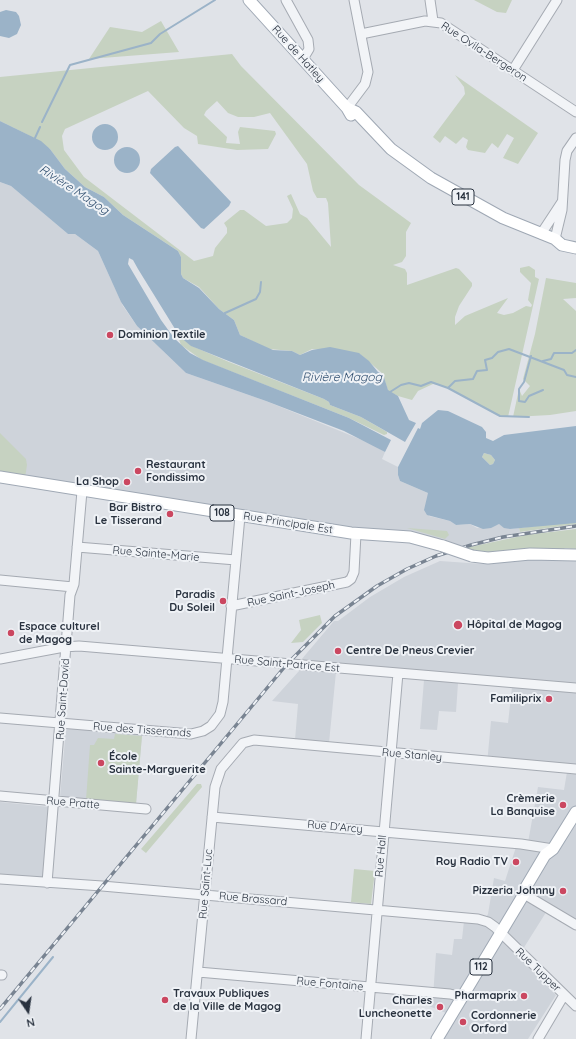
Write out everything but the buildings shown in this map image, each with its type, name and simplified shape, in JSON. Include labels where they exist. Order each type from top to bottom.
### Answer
[{"type":"main road","name":"Rue de Hatley","points":[[249,0],[348,108],[352,116],[361,126],[415,167],[452,191],[497,215],[555,239],[562,244],[576,248]]},
{"type":"main road","name":"Rue de Hatley","points":[[555,239],[564,239],[576,243]]},
{"type":"main road","name":"Rue Principale Est","points":[[0,477],[356,534],[410,537],[472,556],[488,558],[530,554],[576,555]]},
{"type":"main road","name":"112","points":[[437,1039],[524,894],[526,887],[545,855],[553,849],[576,812]]},
{"type":"street","points":[[286,0],[308,42],[308,52],[303,59]]},
{"type":"street","points":[[348,108],[365,84],[368,76],[354,0]]},
{"type":"street","points":[[430,0],[433,21]]},
{"type":"street","points":[[513,70],[557,0]]},
{"type":"street","name":"Rue Ovila-Bergeron","points":[[361,34],[433,21],[449,28],[576,112]]},
{"type":"street","points":[[555,239],[562,202],[565,160],[567,151],[576,138]]},
{"type":"street","points":[[541,234],[562,202]]},
{"type":"street","name":"Rue Saint-David","points":[[47,883],[55,801],[70,595],[73,587],[82,491]]},
{"type":"street","name":"Rue des Tisserands","points":[[0,718],[186,734],[203,731],[215,723],[221,710],[240,516]]},
{"type":"street","name":"Rue Saint-Joseph","points":[[231,606],[347,582],[351,579],[354,572],[356,534]]},
{"type":"street","name":"Rue Sainte-Marie","points":[[77,547],[236,560]]},
{"type":"street","points":[[0,580],[73,587]]},
{"type":"street","name":"Rue Saint-Patrice Est","points":[[0,659],[67,646],[576,688]]},
{"type":"street","name":"Rue Hall","points":[[366,1039],[376,910],[398,673]]},
{"type":"street","name":"Rue Stanley","points":[[248,741],[576,769]]},
{"type":"street","name":"Rue Saint-Luc","points":[[191,1039],[215,787],[219,773],[241,745],[248,741]]},
{"type":"street","name":"Rue Pratte","points":[[0,796],[146,809]]},
{"type":"street","name":"Rue D'Arcy","points":[[212,817],[529,845],[553,849]]},
{"type":"street","name":"Rue Brassard","points":[[0,879],[478,919],[488,922],[501,933]]},
{"type":"street","points":[[524,894],[576,924]]},
{"type":"street","name":"Rue Tupper","points":[[501,933],[576,1006]]},
{"type":"street","name":"Rue Fontaine","points":[[198,972],[450,994],[462,997]]},
{"type":"street","points":[[538,1039],[564,995]]},
{"type":"shaded area","points":[[0,182],[11,186],[68,234],[75,234],[98,251],[123,306],[137,326],[186,373],[266,401],[372,444],[385,452],[382,459],[398,467],[400,481],[428,493],[429,516],[450,521],[456,525],[470,524],[477,528],[499,524],[510,529],[519,528],[520,532],[459,546],[428,536],[358,529],[0,473]]},
{"type":"shaded area","points":[[570,548],[576,549],[576,921],[550,906],[518,957],[556,995],[528,1039],[430,1039],[446,1013],[419,1002],[419,996],[433,997],[436,953],[452,955],[454,939],[462,939],[464,921],[482,924],[488,914],[494,878],[505,881],[516,847],[527,848],[538,787],[564,790],[567,772],[487,764],[491,721],[508,723],[512,687],[458,683],[456,712],[439,711],[437,730],[420,729],[424,680],[336,672],[329,743],[295,740],[298,704],[272,701],[308,661],[301,660],[334,621],[338,621],[370,597],[404,577],[440,561],[483,564],[519,560],[569,560]]},
{"type":"shaded area","name":"École Sainte-Marguerite","points":[[66,728],[142,735],[136,804],[60,797]]},
{"type":"shaded area","points":[[0,802],[50,807],[43,878],[0,875]]},
{"type":"green space","points":[[474,0],[512,0],[506,13],[497,12]]},
{"type":"green space","points":[[161,21],[179,52],[89,59],[110,27],[142,32]]},
{"type":"green space","points":[[232,54],[241,66],[359,185],[411,223],[406,232],[406,256],[402,262],[393,265],[405,269],[407,273],[407,285],[456,268],[459,269],[472,283],[472,286],[459,306],[455,317],[455,325],[465,316],[508,298],[497,313],[504,315],[513,313],[526,306],[531,307],[532,305],[528,300],[531,283],[520,272],[520,268],[529,266],[535,270],[535,277],[539,279],[508,417],[500,416],[441,385],[433,384],[418,391],[412,400],[398,396],[388,391],[383,374],[360,354],[312,349],[300,355],[292,351],[269,349],[240,335],[234,320],[219,309],[199,287],[183,278],[181,274],[181,257],[178,251],[123,215],[104,197],[85,187],[65,169],[50,149],[28,135],[0,121],[0,77]],"holes":[[[148,91],[184,128],[197,136],[198,144],[237,150],[268,149],[276,134],[275,131],[240,127],[238,132],[240,144],[226,143],[227,137],[204,115],[206,111],[217,101],[228,113],[238,117],[254,117],[270,113],[307,164],[313,191],[317,198],[326,198],[328,203],[331,247],[307,218],[300,214],[291,194],[287,196],[293,209],[292,218],[287,223],[266,226],[244,210],[240,210],[224,223],[227,228],[227,233],[215,248],[213,256],[194,261],[84,177],[64,150],[62,136],[65,129]]]},
{"type":"green space","points":[[455,75],[538,133],[518,164],[503,158],[514,138],[507,134],[498,148],[492,143],[485,153],[468,150],[466,147],[468,140],[463,137],[456,144],[445,136],[440,143],[433,137],[465,94],[464,87]]},
{"type":"green space","points":[[546,278],[576,283],[576,298],[563,299],[576,311],[576,411],[550,415],[513,417],[519,389],[522,396],[530,386],[523,379],[535,334]]},
{"type":"green space","points":[[178,337],[192,346],[229,362],[324,399],[329,402],[330,405],[361,417],[387,432],[387,434],[384,435],[349,418],[202,360],[181,345]]},
{"type":"green space","points":[[0,433],[26,459],[27,465],[25,478],[0,473]]},
{"type":"green space","points":[[484,453],[491,455],[495,460],[493,464],[490,465],[482,457]]},
{"type":"green space","points":[[563,523],[576,524],[520,532],[519,528]]},
{"type":"green space","points":[[407,528],[447,531],[449,535],[445,539]]},
{"type":"green space","points":[[576,529],[576,549],[565,548],[485,554],[465,548],[526,535]]},
{"type":"green space","points":[[320,615],[322,623],[303,642],[291,643],[301,630],[299,620]]},
{"type":"green space","name":"École Sainte-Marguerite","points":[[115,734],[142,736],[136,804],[86,800],[90,745],[94,745],[98,738],[114,739]]},
{"type":"green space","points":[[197,784],[201,784],[202,787],[146,853],[141,849]]},
{"type":"green space","points":[[354,869],[375,871],[371,904],[351,902]]},
{"type":"water","points":[[6,10],[16,12],[19,16],[21,25],[17,34],[9,38],[0,36],[0,12]]},
{"type":"water","name":"Rivière Magog","points":[[0,121],[41,141],[50,149],[65,169],[85,187],[104,197],[123,215],[178,251],[181,257],[181,274],[183,278],[199,288],[219,309],[234,320],[240,335],[273,350],[292,351],[300,355],[312,350],[330,347],[359,353],[369,361],[378,372],[383,374],[388,390],[398,396],[409,420],[416,423],[405,442],[361,417],[330,405],[329,402],[324,399],[191,346],[180,337],[133,260],[129,258],[128,264],[161,320],[174,338],[190,353],[203,360],[349,418],[391,440],[385,452],[344,431],[266,401],[186,373],[137,326],[121,302],[98,251],[75,234],[68,234],[11,186],[0,182]]},
{"type":"water","points":[[105,124],[114,128],[118,137],[114,146],[105,150],[96,146],[92,137],[96,128]]},
{"type":"water","points":[[178,146],[231,202],[229,206],[204,229],[201,228],[150,173],[151,169]]},
{"type":"water","points":[[127,147],[136,151],[140,160],[136,169],[127,173],[118,169],[114,160],[118,151]]},
{"type":"water","points":[[438,410],[448,411],[482,427],[486,432],[486,438],[493,441],[504,435],[576,426],[576,523],[510,529],[504,528],[499,524],[491,528],[483,529],[470,524],[456,525],[450,521],[427,515],[424,510],[428,493],[400,481],[398,475],[398,467],[422,423]],"holes":[[[484,453],[491,455],[495,460],[493,464],[490,465],[482,457]]]},
{"type":"waterway","points":[[42,122],[70,65],[151,43],[160,34],[215,0]]},
{"type":"waterway","points":[[35,138],[40,127]]},
{"type":"waterway","points":[[225,313],[256,299],[260,292],[261,282]]},
{"type":"waterway","points":[[448,388],[455,381],[473,379],[477,371],[487,370],[485,360],[492,358],[498,352],[509,349],[564,370],[567,375],[576,377]]},
{"type":"waterway","points":[[543,361],[551,359],[554,353],[572,353],[576,350]]},
{"type":"waterway","points":[[531,356],[524,382],[519,389],[519,401],[525,402],[529,396],[543,390]]},
{"type":"waterway","points":[[390,392],[401,385],[409,383],[421,386],[431,382],[448,388],[500,416],[529,417]]},
{"type":"waterway","points":[[0,1022],[53,957]]},
{"type":"railway","points":[[0,1009],[287,664],[335,616],[377,586],[407,569],[436,556],[503,537],[576,526]]},
{"type":"place","name":"Dominion Textile","points":[[110,335]]},
{"type":"place","name":"Restaurant Fondissimo","points":[[138,471]]},
{"type":"place","name":"La Shop","points":[[127,482]]},
{"type":"place","name":"Bar Bistro Le Tisserand","points":[[170,514]]},
{"type":"place","name":"Paradis Du Soleil","points":[[223,601]]},
{"type":"place","name":"Hôpital de Magog","points":[[458,625]]},
{"type":"place","name":"Espace culturel de Magog","points":[[11,633]]},
{"type":"place","name":"Centre De Pneus Crevier","points":[[338,651]]},
{"type":"place","name":"Familiprix","points":[[549,699]]},
{"type":"place","name":"École Sainte-Marguerite","points":[[101,763]]},
{"type":"place","name":"Crèmerie La Banquise","points":[[563,805]]},
{"type":"place","name":"Roy Radio TV","points":[[516,862]]},
{"type":"place","name":"Pizzeria Johnny","points":[[563,891]]},
{"type":"place","name":"Pharmaprix","points":[[524,996]]},
{"type":"place","name":"Travaux Publiques de la Ville de Magog","points":[[165,1000]]},
{"type":"place","name":"Charles Luncheonette","points":[[440,1007]]},
{"type":"place","name":"Cordonnerie Orford","points":[[463,1022]]}]
